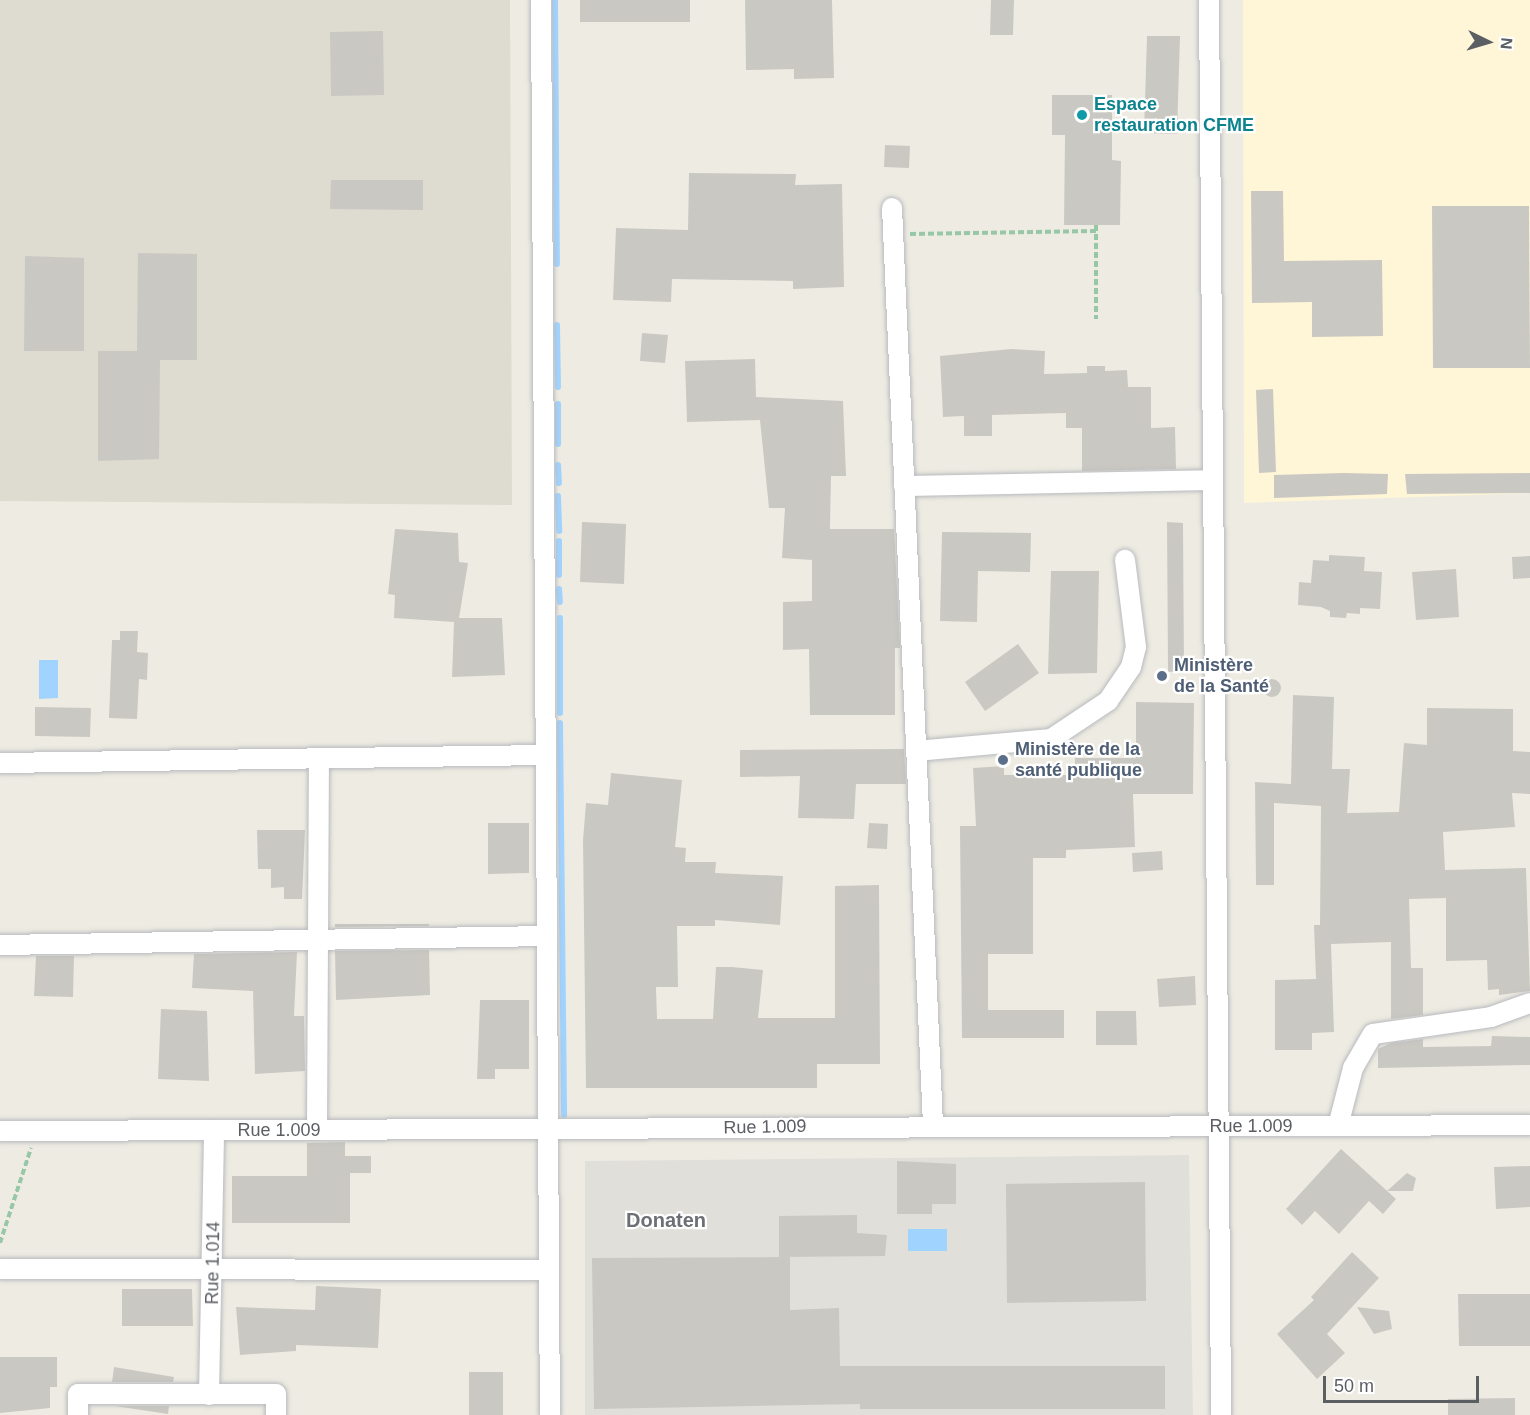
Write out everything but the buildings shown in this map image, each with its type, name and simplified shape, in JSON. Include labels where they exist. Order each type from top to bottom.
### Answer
[{"type":"street","points":[[541,0],[549,1415]]},
{"type":"street","points":[[1209,0],[1221,1415]]},
{"type":"street","points":[[892,208],[933,1125]]},
{"type":"street","points":[[904,486],[1213,480]]},
{"type":"street","points":[[916,751],[1050,739],[1108,701],[1131,667],[1136,647],[1125,560]]},
{"type":"street","points":[[0,763],[546,755]]},
{"type":"street","points":[[317,1130],[320,758]]},
{"type":"street","points":[[0,945],[547,936]]},
{"type":"street","points":[[1338,1126],[1353,1068],[1373,1034],[1491,1017],[1530,1003]]},
{"type":"street","name":"Rue 1.009","points":[[0,1131],[933,1125],[1530,1125]]},
{"type":"street","name":"Rue 1.014","points":[[209,1395],[214,1271],[214,1130]]},
{"type":"street","points":[[0,1269],[549,1270]]},
{"type":"street","points":[[78,1415],[78,1394],[276,1394],[276,1415]]},
{"type":"path","points":[[1096,225],[1096,319]]},
{"type":"path","points":[[893,234],[1096,231]]},
{"type":"path","points":[[0,1242],[32,1145],[41,1145]]},
{"type":"shaded area","points":[[0,0],[510,0],[512,505],[0,501]]},
{"type":"shaded area","points":[[1243,0],[1530,0],[1530,493],[1244,503]]},
{"type":"shaded area","points":[[1189,1155],[1193,1415],[585,1415],[585,1161]]},
{"type":"water","points":[[39,660],[58,660],[58,698],[39,699]]},
{"type":"water","points":[[908,1229],[947,1229],[947,1251],[908,1251]]},
{"type":"waterway","points":[[555,0],[557,264]]},
{"type":"waterway","points":[[557,325],[558,387]]},
{"type":"waterway","points":[[558,404],[558,444]]},
{"type":"waterway","points":[[558,465],[559,483]]},
{"type":"waterway","points":[[558,496],[559,531]]},
{"type":"waterway","points":[[559,541],[559,575]]},
{"type":"waterway","points":[[559,589],[560,602]]},
{"type":"waterway","points":[[560,618],[560,713]]},
{"type":"waterway","points":[[560,723],[564,1115]]},
{"type":"place","name":"Espace restauration CFME","points":[[1082,115]]},
{"type":"place","name":"Ministère de la Santé","points":[[1162,676]]},
{"type":"place","name":"Ministère de la santé publique","points":[[1003,760]]},
{"type":"district","name":"Donaten","points":[[666,1220]]}]
